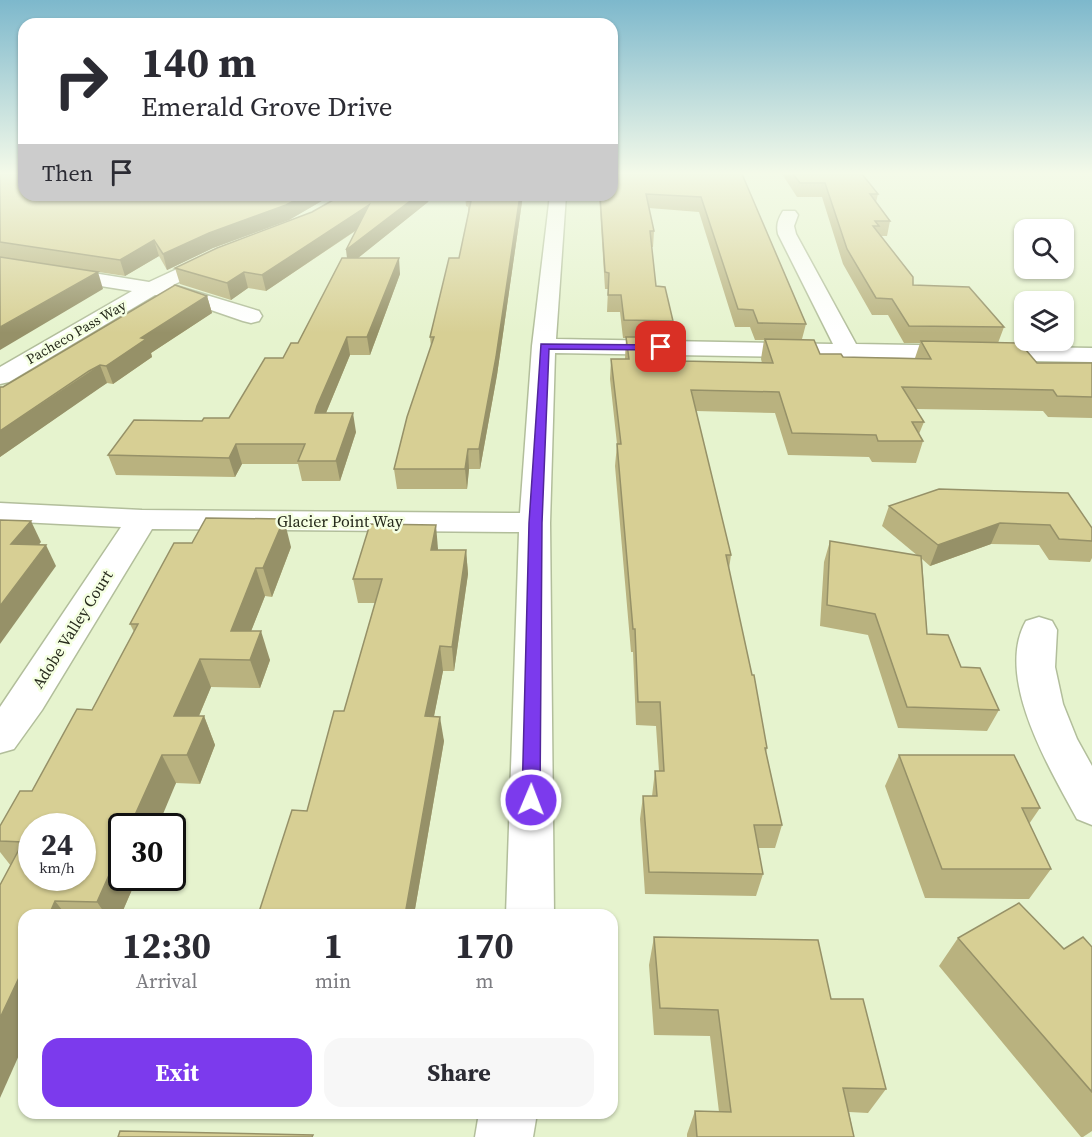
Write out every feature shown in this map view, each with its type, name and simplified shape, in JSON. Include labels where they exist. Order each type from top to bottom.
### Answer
[{"type":"street","points":[[530,909],[535,523],[544,346],[555,227]]},
{"type":"street","points":[[785,227],[847,349]]},
{"type":"street","name":"Pacheco Pass Way","points":[[0,377],[152,288],[206,261],[238,249]]},
{"type":"street","points":[[0,264],[183,293],[251,316]]},
{"type":"street","points":[[544,346],[847,349],[1092,355]]},
{"type":"street","name":"Glacier Point Way","points":[[0,512],[141,519],[535,523]]},
{"type":"street","name":"Adobe Valley Court","points":[[0,737],[28,699],[141,519]]},
{"type":"street","points":[[1039,630],[1036,667],[1047,716],[1064,755],[1092,806]]},
{"type":"street","points":[[504,1137],[507,1119]]},
{"type":"building","points":[[0,227],[225,227],[163,254],[154,240],[120,260],[0,242]]},
{"type":"building","points":[[272,227],[335,227],[262,275],[244,272],[227,283],[175,268],[217,248]]},
{"type":"building","points":[[358,227],[376,227],[346,250]]},
{"type":"building","points":[[466,227],[515,227],[496,357],[479,449],[468,449],[465,469],[394,469],[407,417],[434,337],[430,337],[449,258],[459,258]]},
{"type":"building","points":[[602,227],[653,227],[654,231],[650,231],[656,286],[665,287],[673,321],[624,320],[621,295],[608,295],[609,273],[605,272]]},
{"type":"building","points":[[711,227],[765,227],[806,324],[758,323],[753,310],[738,309]]},
{"type":"building","points":[[840,227],[874,227],[913,277],[913,285],[969,287],[1004,327],[909,326],[892,299],[876,298],[847,249]]},
{"type":"building","points":[[0,257],[98,272],[0,327]]},
{"type":"building","points":[[342,258],[399,258],[367,337],[347,337],[317,406],[315,413],[353,413],[336,461],[298,461],[305,444],[236,444],[229,458],[108,455],[134,420],[202,421],[204,418],[229,418],[265,358],[283,358],[291,343],[298,343]]},
{"type":"building","points":[[175,285],[207,296],[141,338],[146,339],[106,366],[100,365],[89,371],[0,431],[0,387]]},
{"type":"building","points":[[626,337],[677,337],[682,361],[773,363],[765,339],[814,340],[820,354],[841,354],[843,357],[931,359],[921,341],[1014,343],[1014,351],[1027,351],[1037,363],[1092,363],[1092,397],[1057,396],[1053,390],[902,387],[924,422],[912,422],[923,441],[878,441],[876,435],[792,433],[779,392],[691,390],[731,555],[726,555],[752,675],[754,675],[767,748],[765,748],[782,825],[754,825],[763,874],[649,872],[643,796],[657,796],[655,771],[664,771],[660,702],[638,702],[635,629],[633,629],[617,444],[621,444],[611,359],[629,359]]},
{"type":"building","points":[[939,489],[1068,493],[1092,528],[1092,541],[1059,539],[1050,525],[1000,523],[938,545],[889,506]]},
{"type":"building","points":[[206,518],[284,519],[263,568],[256,568],[231,631],[261,631],[250,660],[200,659],[174,716],[204,716],[187,755],[162,755],[136,813],[108,813],[108,877],[97,902],[55,901],[52,909],[18,909],[18,980],[0,1018],[0,885],[18,851],[18,891],[96,891],[96,813],[18,813],[18,842],[0,841],[0,826],[20,791],[32,791],[77,709],[92,710],[138,624],[130,624],[174,543],[192,543]]},
{"type":"building","points":[[0,520],[31,521],[11,544],[46,545],[0,606]]},
{"type":"building","points":[[370,524],[436,525],[431,550],[466,550],[452,647],[440,646],[425,716],[440,717],[406,909],[260,909],[292,810],[307,811],[334,711],[344,711],[382,579],[353,579]]},
{"type":"building","points":[[830,541],[921,556],[927,634],[948,635],[961,667],[980,668],[999,710],[907,707],[875,614],[827,605]]},
{"type":"building","points":[[899,755],[1014,755],[1040,808],[1022,808],[1051,869],[942,869]]},
{"type":"building","points":[[1019,903],[1064,949],[1083,937],[1092,947],[1092,1092],[958,938]]},
{"type":"building","points":[[654,937],[818,940],[831,999],[863,999],[886,1089],[843,1088],[854,1137],[697,1137],[695,1111],[731,1112],[718,1010],[660,1008]]},
{"type":"building","points":[[120,1131],[313,1135],[312,1137],[118,1137]]},
{"type":"route","points":[[531,800],[535,523],[544,346],[661,347]]}]
